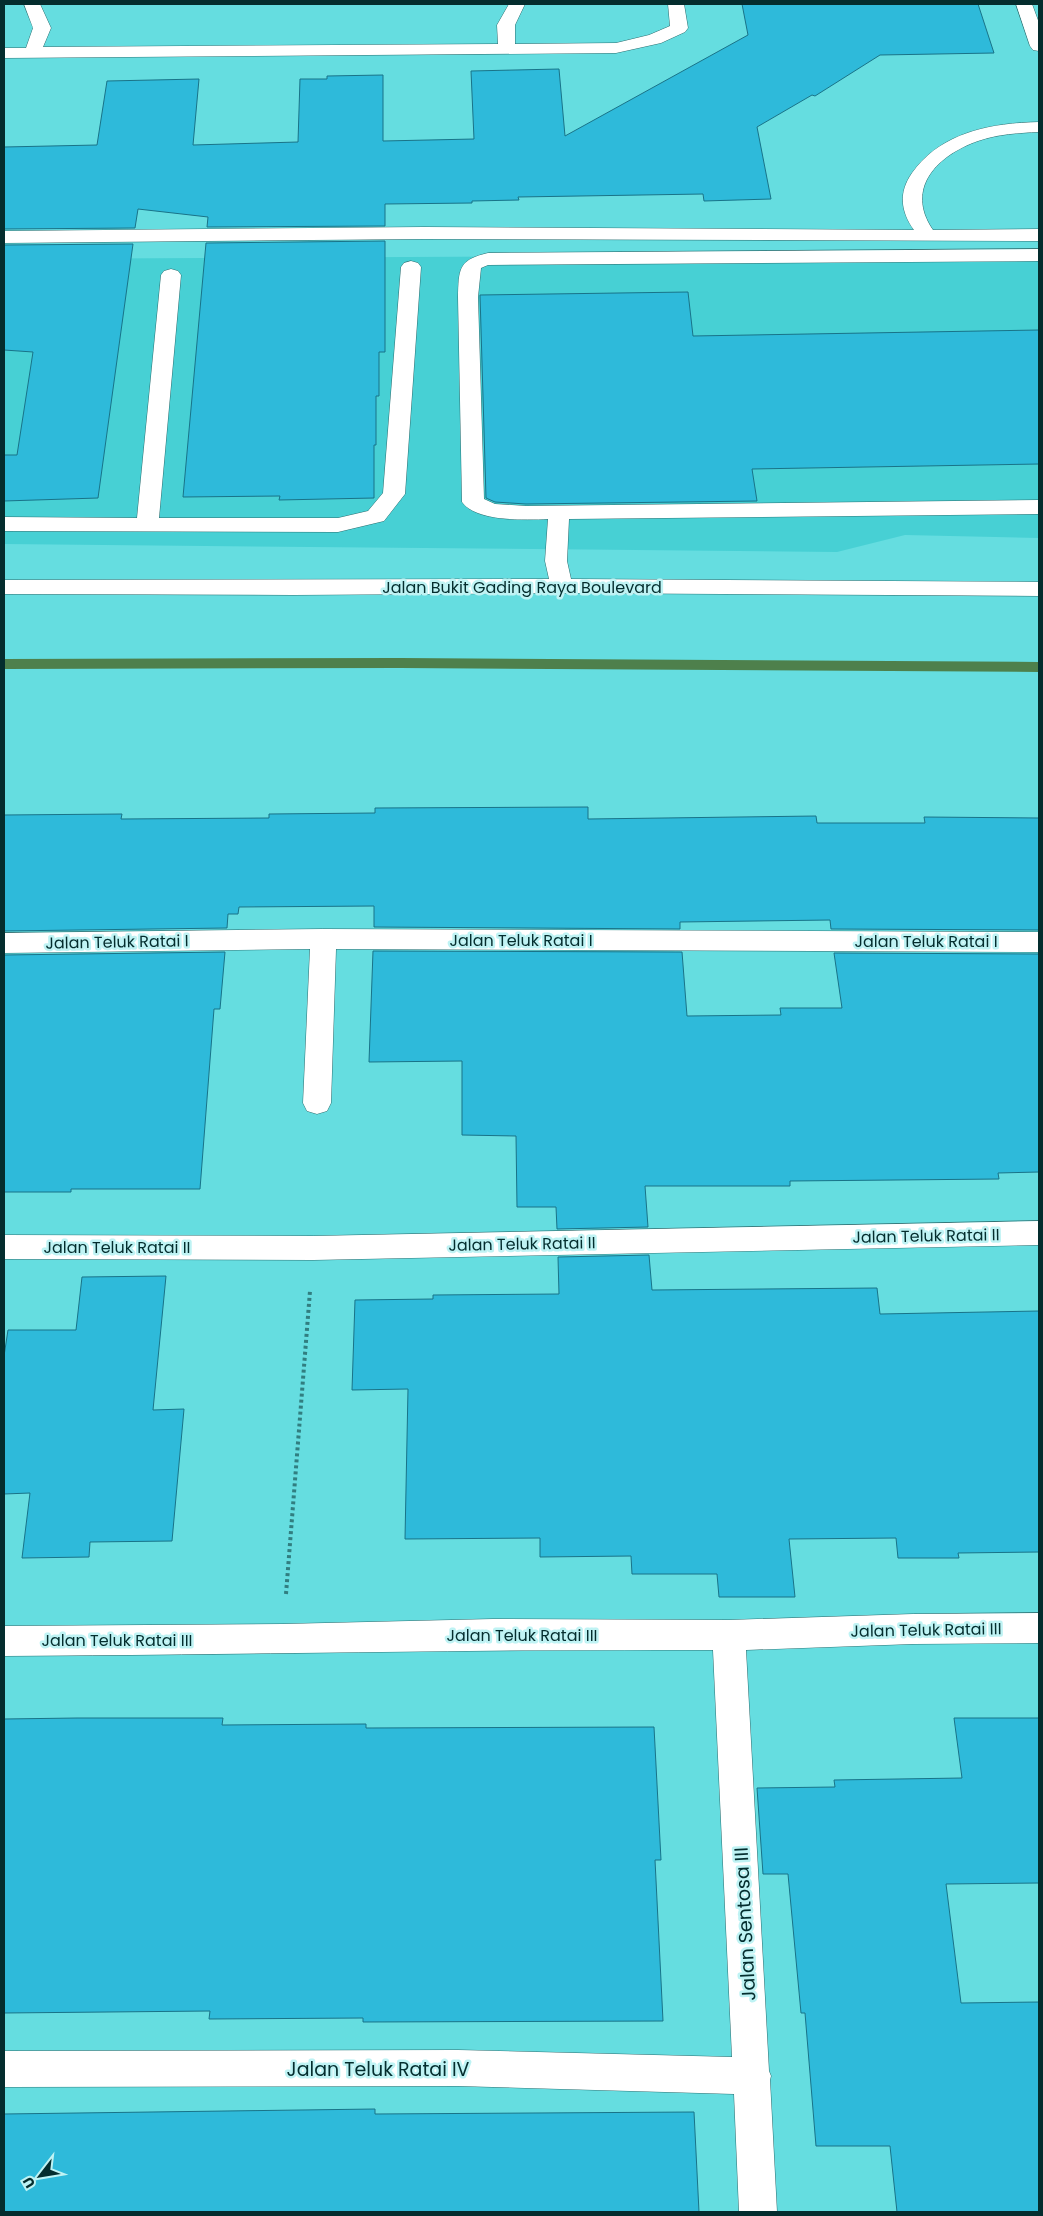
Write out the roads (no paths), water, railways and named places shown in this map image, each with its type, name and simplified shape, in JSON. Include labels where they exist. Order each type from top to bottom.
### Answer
[{"type":"street","points":[[32,4],[42,28],[33,52]]},
{"type":"street","points":[[507,49],[506,25],[517,4]]},
{"type":"street","points":[[4,53],[616,48],[638,44],[678,28],[676,4]]},
{"type":"street","points":[[1024,4],[1039,46]]},
{"type":"street","points":[[927,236],[913,211],[912,186],[925,164],[950,146],[983,134],[1024,127],[1039,127]]},
{"type":"street","points":[[4,237],[424,233],[927,236],[1039,234]]},
{"type":"street","points":[[1039,255],[479,261],[472,265],[469,273],[468,297],[473,502],[482,507],[496,511],[559,512],[1039,508]]},
{"type":"street","points":[[4,524],[338,525],[376,516],[394,494],[411,267]]},
{"type":"street","points":[[147,525],[171,275]]},
{"type":"street","points":[[559,512],[556,561],[562,586]]},
{"type":"street","name":"Jalan Bukit Gading Raya Boulevard","points":[[4,587],[293,588],[562,586],[1039,589]]},
{"type":"street","points":[[317,1103],[323,939]]},
{"type":"street","name":"Jalan Teluk Ratai I","points":[[4,943],[323,939],[1039,942]]},
{"type":"street","name":"Jalan Teluk Ratai II","points":[[4,1247],[313,1248],[1039,1233]]},
{"type":"street","name":"Jalan Teluk Ratai III","points":[[4,1641],[283,1639],[493,1634],[729,1635],[913,1629],[1039,1628]]},
{"type":"street","name":"Jalan Sentosa III","points":[[729,1635],[753,2076],[758,2212]]},
{"type":"street","name":"Jalan Teluk Ratai IV","points":[[4,2070],[458,2068],[753,2076]]},
{"type":"waterway","points":[[4,664],[400,663],[1039,667]]}]
